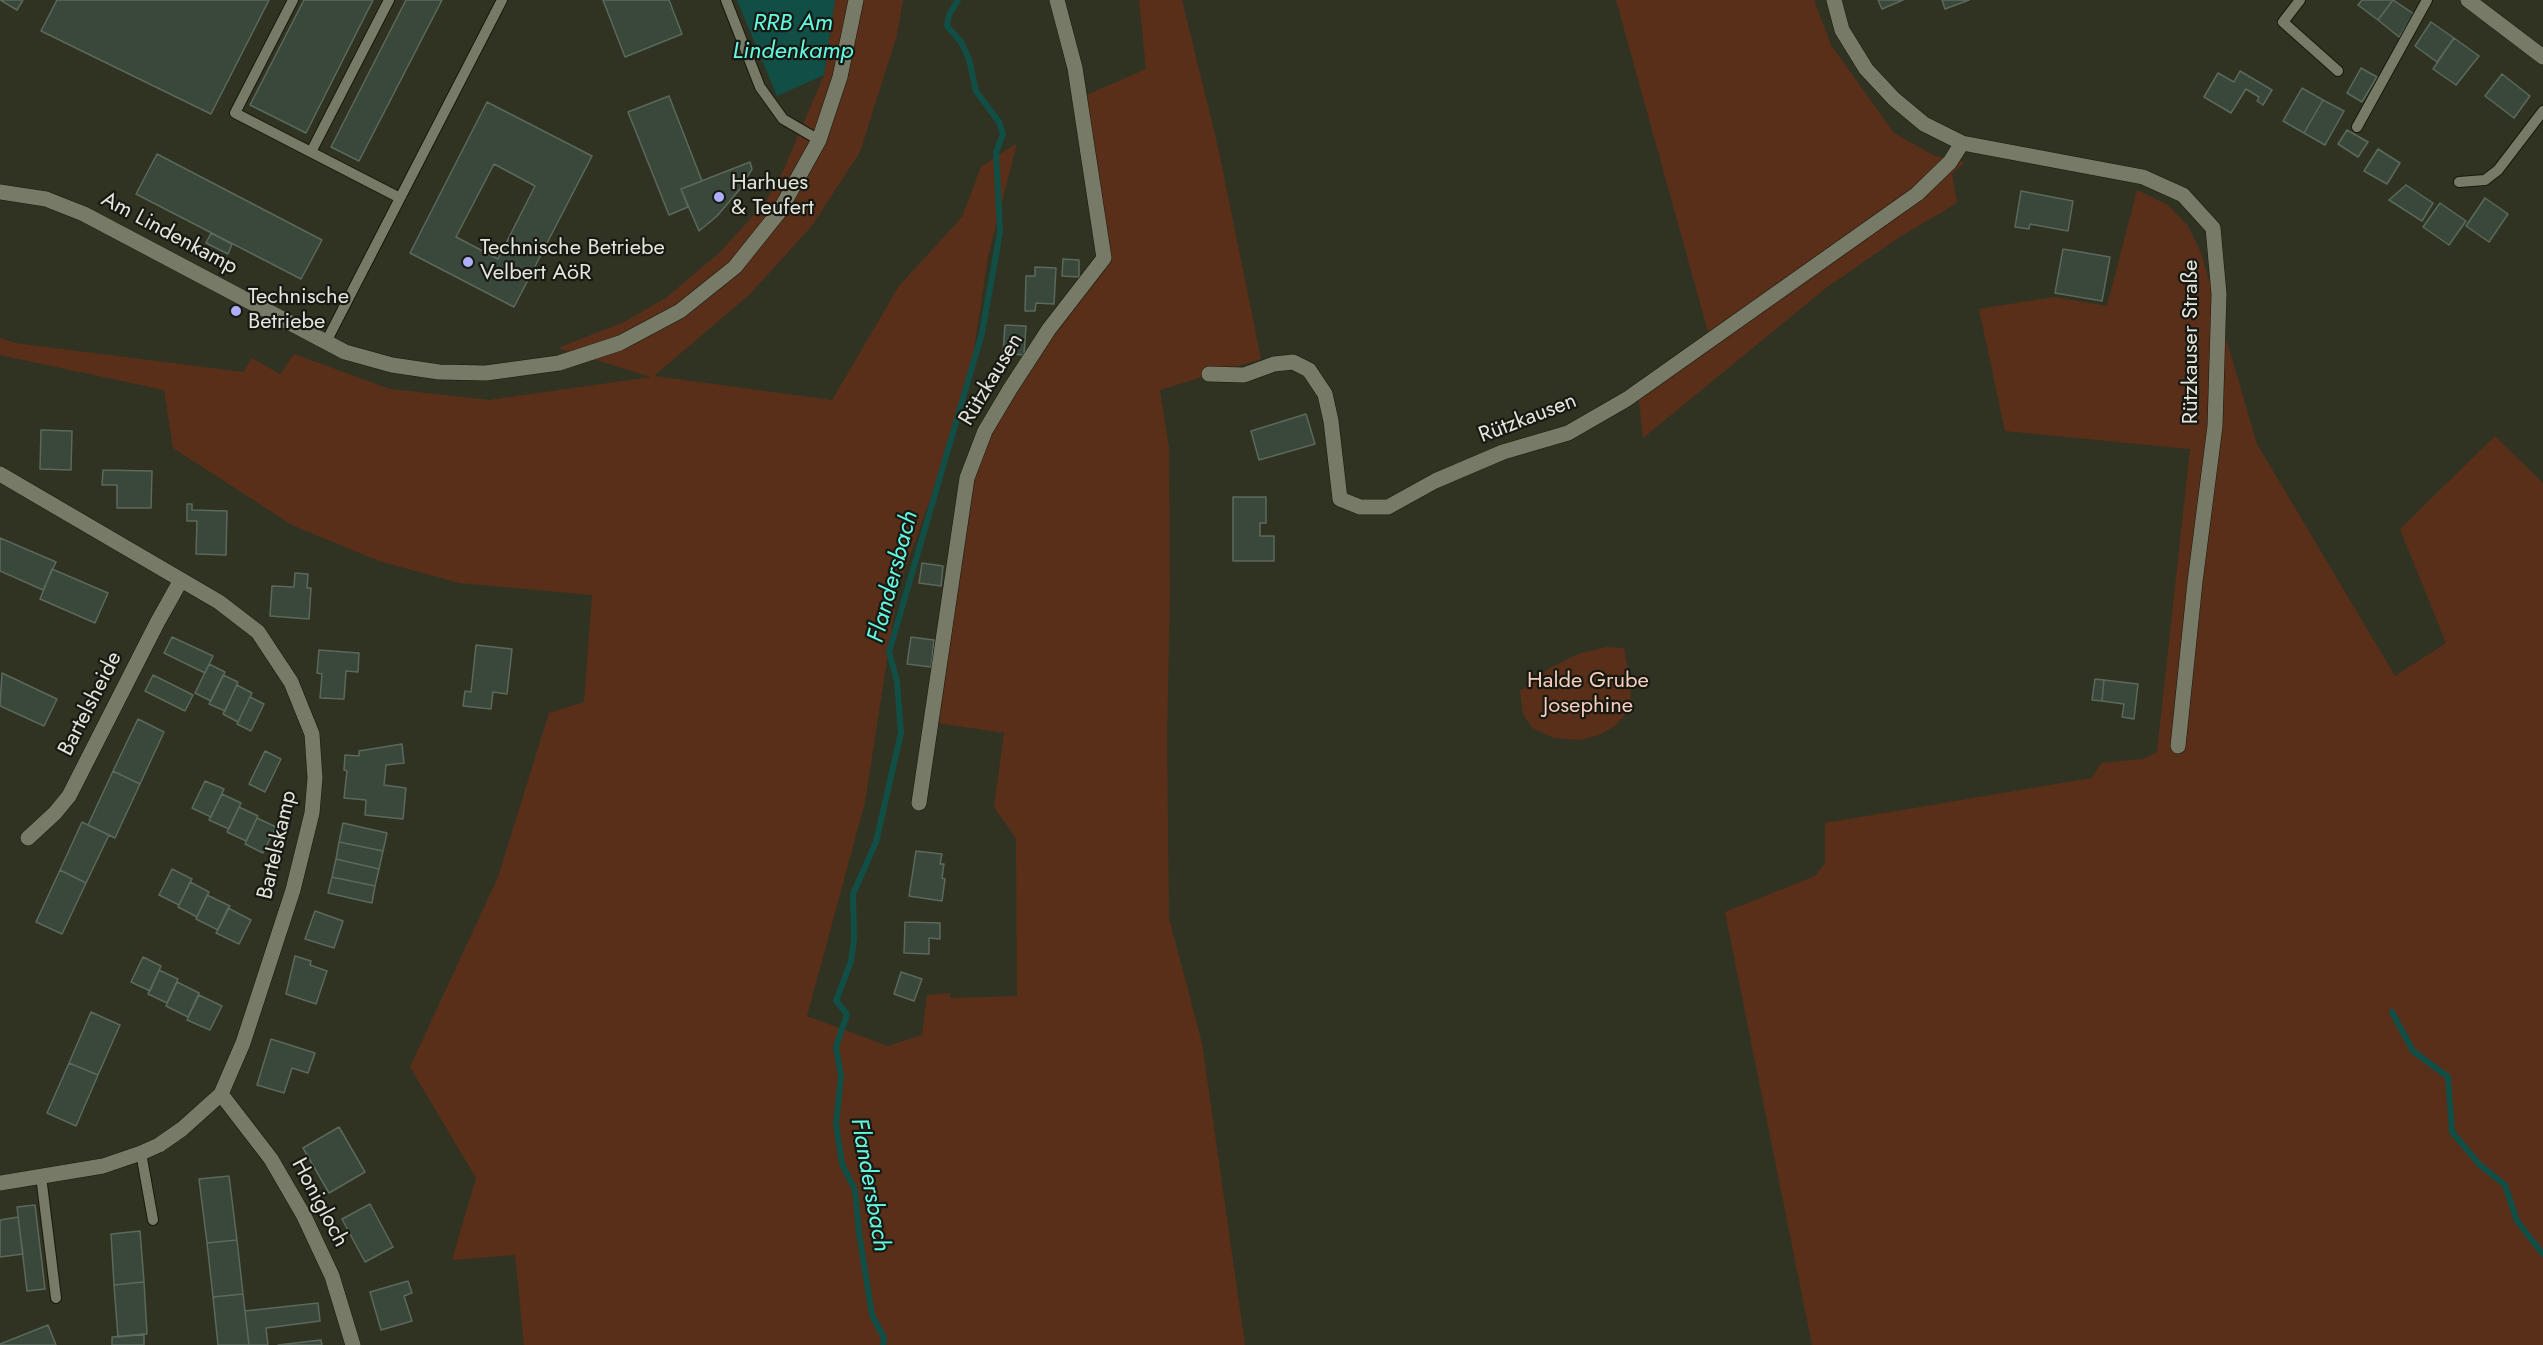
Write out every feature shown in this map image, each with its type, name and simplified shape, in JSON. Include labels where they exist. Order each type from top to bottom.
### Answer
[{"type":"street","name":"Am Lindenkamp","points":[[0,192],[46,199],[84,214],[345,352],[392,365],[439,372],[486,373],[559,363],[620,343],[680,311],[735,267],[779,212],[819,140],[840,77],[856,0]]},
{"type":"street","name":"Rützkausen","points":[[919,803],[967,478],[984,431],[1010,389],[1048,329],[1104,258],[1075,68],[1057,0]]},
{"type":"street","name":"Rützkauser Straße","points":[[1834,0],[1842,30],[1866,69],[1894,99],[1924,124],[1962,143],[2143,177],[2183,195],[2213,228],[2219,294],[2215,426],[2195,582],[2178,746]]},
{"type":"street","points":[[2468,0],[2543,57]]},
{"type":"street","name":"Rützkausen","points":[[1209,374],[1244,375],[1274,364],[1293,362],[1309,370],[1325,394],[1331,421],[1340,499],[1360,507],[1388,507],[1436,481],[1503,453],[1568,433],[1628,399],[1917,194],[1950,162],[1962,143]]},
{"type":"street","name":"Bartelskamp","points":[[0,474],[219,602],[258,632],[291,682],[312,734],[315,778],[312,813],[293,890],[243,1043],[221,1094],[182,1129],[159,1145],[141,1153],[102,1166],[0,1183]]},
{"type":"street","name":"Bartelsheide","points":[[28,838],[69,796],[157,623],[182,580]]},
{"type":"street","name":"Honigloch","points":[[221,1094],[271,1159],[304,1216],[332,1276],[353,1345]]},
{"type":"lane","points":[[293,0],[235,113],[400,198]]},
{"type":"lane","points":[[311,152],[389,0]]},
{"type":"lane","points":[[326,342],[502,0]]},
{"type":"lane","points":[[726,0],[760,87],[783,119],[819,140]]},
{"type":"lane","points":[[2300,0],[2283,22],[2338,71]]},
{"type":"lane","points":[[2356,127],[2427,0]]},
{"type":"lane","points":[[2459,182],[2485,180],[2498,170],[2543,111]]},
{"type":"lane","points":[[141,1153],[153,1220]]},
{"type":"lane","points":[[41,1176],[56,1298]]},
{"type":"green space","points":[[835,0],[903,0],[897,35],[860,152],[811,227],[749,295],[654,376],[832,400],[899,286],[962,217],[981,167],[1017,143],[988,257],[967,396],[898,589],[865,802],[807,1016],[888,1046],[922,1035],[927,995],[950,993],[950,998],[1017,996],[1016,838],[994,807],[1004,733],[938,723],[962,539],[977,465],[1003,414],[1036,359],[1104,265],[1084,96],[1146,69],[1139,0],[1182,0],[1218,147],[1261,359],[1160,390],[1169,448],[1170,595],[1167,737],[1169,918],[1202,1043],[1245,1345],[524,1345],[515,1255],[452,1260],[476,1178],[410,1067],[498,877],[549,713],[584,702],[592,595],[459,583],[379,561],[292,525],[173,448],[164,390],[0,355],[0,338],[15,343],[243,372],[252,358],[280,374],[294,354],[390,389],[489,400],[651,377],[558,348],[624,322],[666,298],[720,252],[765,203],[783,171],[824,75]]},
{"type":"green space","points":[[1616,0],[1814,0],[1831,45],[1894,133],[1935,156],[1965,162],[1952,174],[1957,203],[1898,238],[1826,288],[1643,438],[1638,392],[1710,339]]},
{"type":"green space","points":[[2137,190],[2168,205],[2188,226],[2201,253],[2257,444],[2395,676],[2446,643],[2400,529],[2495,436],[2543,483],[2543,1345],[1812,1345],[1725,912],[1815,876],[1825,863],[1825,823],[2092,778],[2101,763],[2143,759],[2157,752],[2190,449],[2005,431],[1979,309],[2054,297],[2107,306]]},
{"type":"green space","name":"Halde Grube Josephine","points":[[1606,647],[1624,648],[1630,682],[1631,708],[1615,726],[1599,735],[1580,740],[1554,738],[1532,728],[1523,714],[1520,691],[1550,668],[1578,654]]},
{"type":"water","name":"RRB Am Lindenkamp","points":[[737,0],[835,0],[824,75],[777,96]]},
{"type":"building","points":[[0,0],[23,0],[17,10]]},
{"type":"building","points":[[57,0],[269,0],[211,114],[41,31]]},
{"type":"building","points":[[304,0],[373,0],[306,133],[250,105]]},
{"type":"building","points":[[406,0],[442,0],[359,161],[331,147]]},
{"type":"building","points":[[603,0],[669,0],[682,34],[625,57]]},
{"type":"building","points":[[1878,0],[1903,0],[1882,9]]},
{"type":"building","points":[[1942,0],[1969,0],[1945,9]]},
{"type":"building","points":[[2362,0],[2393,0],[2378,20],[2358,5]]},
{"type":"building","points":[[2393,0],[2414,14],[2399,37],[2378,20]]},
{"type":"building","points":[[2431,22],[2454,38],[2437,62],[2415,46]]},
{"type":"building","points":[[2454,38],[2479,56],[2456,85],[2433,69]]},
{"type":"building","points":[[2361,68],[2377,77],[2362,102],[2347,93]]},
{"type":"building","points":[[2240,71],[2272,90],[2263,105],[2257,101],[2259,97],[2246,89],[2231,113],[2204,97],[2218,73],[2234,82]]},
{"type":"building","points":[[2502,74],[2530,96],[2514,118],[2485,96]]},
{"type":"building","points":[[2302,88],[2323,100],[2304,133],[2283,121]]},
{"type":"building","points":[[669,96],[702,181],[681,189],[688,207],[669,215],[628,112]]},
{"type":"building","points":[[2323,100],[2344,111],[2325,145],[2304,133]]},
{"type":"building","points":[[487,102],[592,156],[514,307],[410,253]],"holes":[[[494,164],[535,186],[498,259],[456,237]]]},
{"type":"building","points":[[2347,130],[2368,142],[2358,157],[2338,144]]},
{"type":"building","points":[[2378,149],[2400,163],[2387,184],[2364,171]]},
{"type":"building","points":[[157,154],[322,240],[301,279],[136,194]]},
{"type":"building","points":[[750,162],[752,169],[740,189],[717,216],[699,231],[681,189]]},
{"type":"building","points":[[2406,185],[2433,203],[2422,221],[2389,200]]},
{"type":"building","points":[[2021,191],[2073,201],[2068,231],[2030,224],[2029,229],[2015,227]]},
{"type":"building","points":[[2485,198],[2508,214],[2489,242],[2466,226]]},
{"type":"building","points":[[2440,203],[2466,221],[2449,245],[2423,227]]},
{"type":"building","points":[[211,233],[232,244],[228,254],[206,243]]},
{"type":"building","points":[[2063,249],[2110,257],[2102,301],[2055,293]]},
{"type":"building","points":[[1063,259],[1079,260],[1079,277],[1062,276]]},
{"type":"building","points":[[1035,267],[1056,268],[1054,304],[1036,303],[1035,311],[1025,311],[1026,276],[1035,276]]},
{"type":"building","points":[[1005,325],[1026,326],[1024,355],[1003,353]]},
{"type":"building","points":[[1306,414],[1315,444],[1259,460],[1251,431]]},
{"type":"building","points":[[41,430],[72,431],[71,470],[40,469]]},
{"type":"building","points":[[103,470],[152,471],[151,508],[117,508],[117,485],[102,485]]},
{"type":"building","points":[[1233,497],[1266,497],[1266,523],[1260,523],[1260,536],[1274,536],[1274,561],[1233,561]]},
{"type":"building","points":[[187,504],[192,504],[192,510],[227,511],[226,555],[196,554],[197,521],[187,521]]},
{"type":"building","points":[[0,538],[56,562],[43,590],[0,571]]},
{"type":"building","points":[[922,563],[943,566],[941,586],[919,583]]},
{"type":"building","points":[[52,569],[108,593],[95,623],[40,599]]},
{"type":"building","points":[[295,573],[308,574],[307,588],[311,588],[309,619],[270,616],[272,586],[294,587]]},
{"type":"building","points":[[172,637],[213,656],[205,673],[164,653]]},
{"type":"building","points":[[911,637],[934,640],[931,667],[907,664]]},
{"type":"building","points":[[476,645],[512,649],[507,694],[493,692],[491,709],[463,706],[465,691],[471,692]]},
{"type":"building","points":[[319,650],[359,653],[358,672],[346,671],[344,699],[320,698],[322,674],[317,673]]},
{"type":"building","points":[[209,664],[225,672],[211,701],[195,693]]},
{"type":"building","points":[[2,673],[57,699],[44,726],[0,706]]},
{"type":"building","points":[[153,675],[193,695],[185,711],[145,691]]},
{"type":"building","points":[[223,675],[238,682],[225,711],[209,704]]},
{"type":"building","points":[[2095,679],[2104,680],[2102,701],[2092,700]]},
{"type":"building","points":[[2104,680],[2138,684],[2134,719],[2122,717],[2124,704],[2102,701]]},
{"type":"building","points":[[237,685],[252,693],[238,722],[223,714]]},
{"type":"building","points":[[250,697],[264,704],[251,731],[237,724]]},
{"type":"building","points":[[138,719],[164,732],[140,784],[113,771]]},
{"type":"building","points":[[402,744],[404,763],[386,765],[384,785],[406,788],[403,819],[365,815],[366,800],[344,798],[347,771],[344,770],[345,755],[359,756],[359,751]]},
{"type":"building","points":[[265,751],[281,759],[265,792],[249,784]]},
{"type":"building","points":[[113,771],[140,784],[115,838],[88,825]]},
{"type":"building","points":[[205,781],[224,789],[211,817],[192,808]]},
{"type":"building","points":[[222,794],[241,803],[229,829],[209,820]]},
{"type":"building","points":[[239,807],[258,816],[246,841],[227,832]]},
{"type":"building","points":[[257,818],[276,827],[263,853],[245,844]]},
{"type":"building","points":[[82,822],[109,835],[86,883],[60,870]]},
{"type":"building","points":[[343,823],[387,833],[383,851],[339,842]]},
{"type":"building","points":[[339,842],[383,851],[379,869],[336,859]]},
{"type":"building","points":[[916,851],[942,854],[940,864],[944,864],[942,878],[945,879],[942,901],[909,896]]},
{"type":"building","points":[[336,859],[379,869],[375,886],[332,877]]},
{"type":"building","points":[[172,869],[192,879],[179,905],[159,895]]},
{"type":"building","points":[[60,870],[86,883],[62,934],[36,922]]},
{"type":"building","points":[[332,877],[375,886],[372,903],[328,893]]},
{"type":"building","points":[[190,882],[209,892],[197,917],[178,907]]},
{"type":"building","points":[[207,895],[230,906],[218,930],[196,919]]},
{"type":"building","points":[[228,908],[251,920],[239,944],[216,933]]},
{"type":"building","points":[[315,911],[343,921],[334,948],[305,939]]},
{"type":"building","points":[[905,922],[940,923],[940,939],[929,938],[929,954],[904,953]]},
{"type":"building","points":[[295,956],[311,961],[310,965],[327,971],[316,1004],[286,994]]},
{"type":"building","points":[[143,957],[161,966],[150,991],[131,982]]},
{"type":"building","points":[[159,970],[178,979],[167,1003],[148,994]]},
{"type":"building","points":[[901,972],[922,979],[914,1001],[894,994]]},
{"type":"building","points":[[177,982],[199,993],[188,1017],[166,1006]]},
{"type":"building","points":[[199,995],[222,1006],[210,1030],[187,1020]]},
{"type":"building","points":[[91,1012],[120,1025],[98,1075],[69,1063]]},
{"type":"building","points":[[271,1039],[315,1053],[308,1073],[292,1068],[284,1093],[257,1085]]},
{"type":"building","points":[[69,1063],[98,1075],[76,1126],[47,1113]]},
{"type":"building","points":[[339,1127],[365,1172],[329,1193],[303,1148]]},
{"type":"building","points":[[229,1176],[237,1240],[207,1243],[199,1179]]},
{"type":"building","points":[[370,1204],[393,1247],[365,1262],[342,1219]]},
{"type":"building","points":[[35,1205],[45,1289],[27,1291],[17,1207]]},
{"type":"building","points":[[18,1217],[23,1254],[0,1257],[0,1220]]},
{"type":"building","points":[[140,1231],[144,1282],[114,1285],[111,1234]]},
{"type":"building","points":[[237,1240],[243,1294],[213,1297],[207,1243]]},
{"type":"building","points":[[408,1281],[412,1293],[404,1296],[412,1321],[381,1330],[370,1292]]},
{"type":"building","points":[[144,1282],[147,1334],[118,1337],[114,1285]]},
{"type":"building","points":[[243,1294],[249,1345],[218,1345],[213,1297]]},
{"type":"building","points":[[318,1303],[320,1321],[266,1328],[268,1345],[249,1345],[245,1311]]},
{"type":"building","points":[[48,1325],[56,1345],[0,1345],[0,1344]]},
{"type":"building","points":[[144,1334],[144,1345],[112,1345],[112,1337]]},
{"type":"building","points":[[321,1340],[322,1345],[278,1345]]},
{"type":"waterway","name":"Flandersbach","points":[[883,1345],[884,1338],[872,1315],[859,1233],[855,1190],[842,1164],[836,1124],[841,1076],[836,1047],[847,1014],[836,1001],[851,961],[854,939],[853,894],[876,842],[901,733],[897,681],[889,652],[982,333],[1000,232],[996,152],[1003,134],[999,122],[976,91],[969,59],[961,42],[947,26],[949,15],[958,0]]},
{"type":"waterway","points":[[2392,1012],[2413,1051],[2448,1077],[2452,1132],[2480,1165],[2505,1185],[2517,1221],[2543,1254]]},
{"type":"place","name":"Harhues & Teufert","points":[[719,197]]},
{"type":"place","name":"Technische Betriebe Velbert AöR","points":[[468,262]]},
{"type":"place","name":"Technische Betriebe","points":[[236,311]]}]
